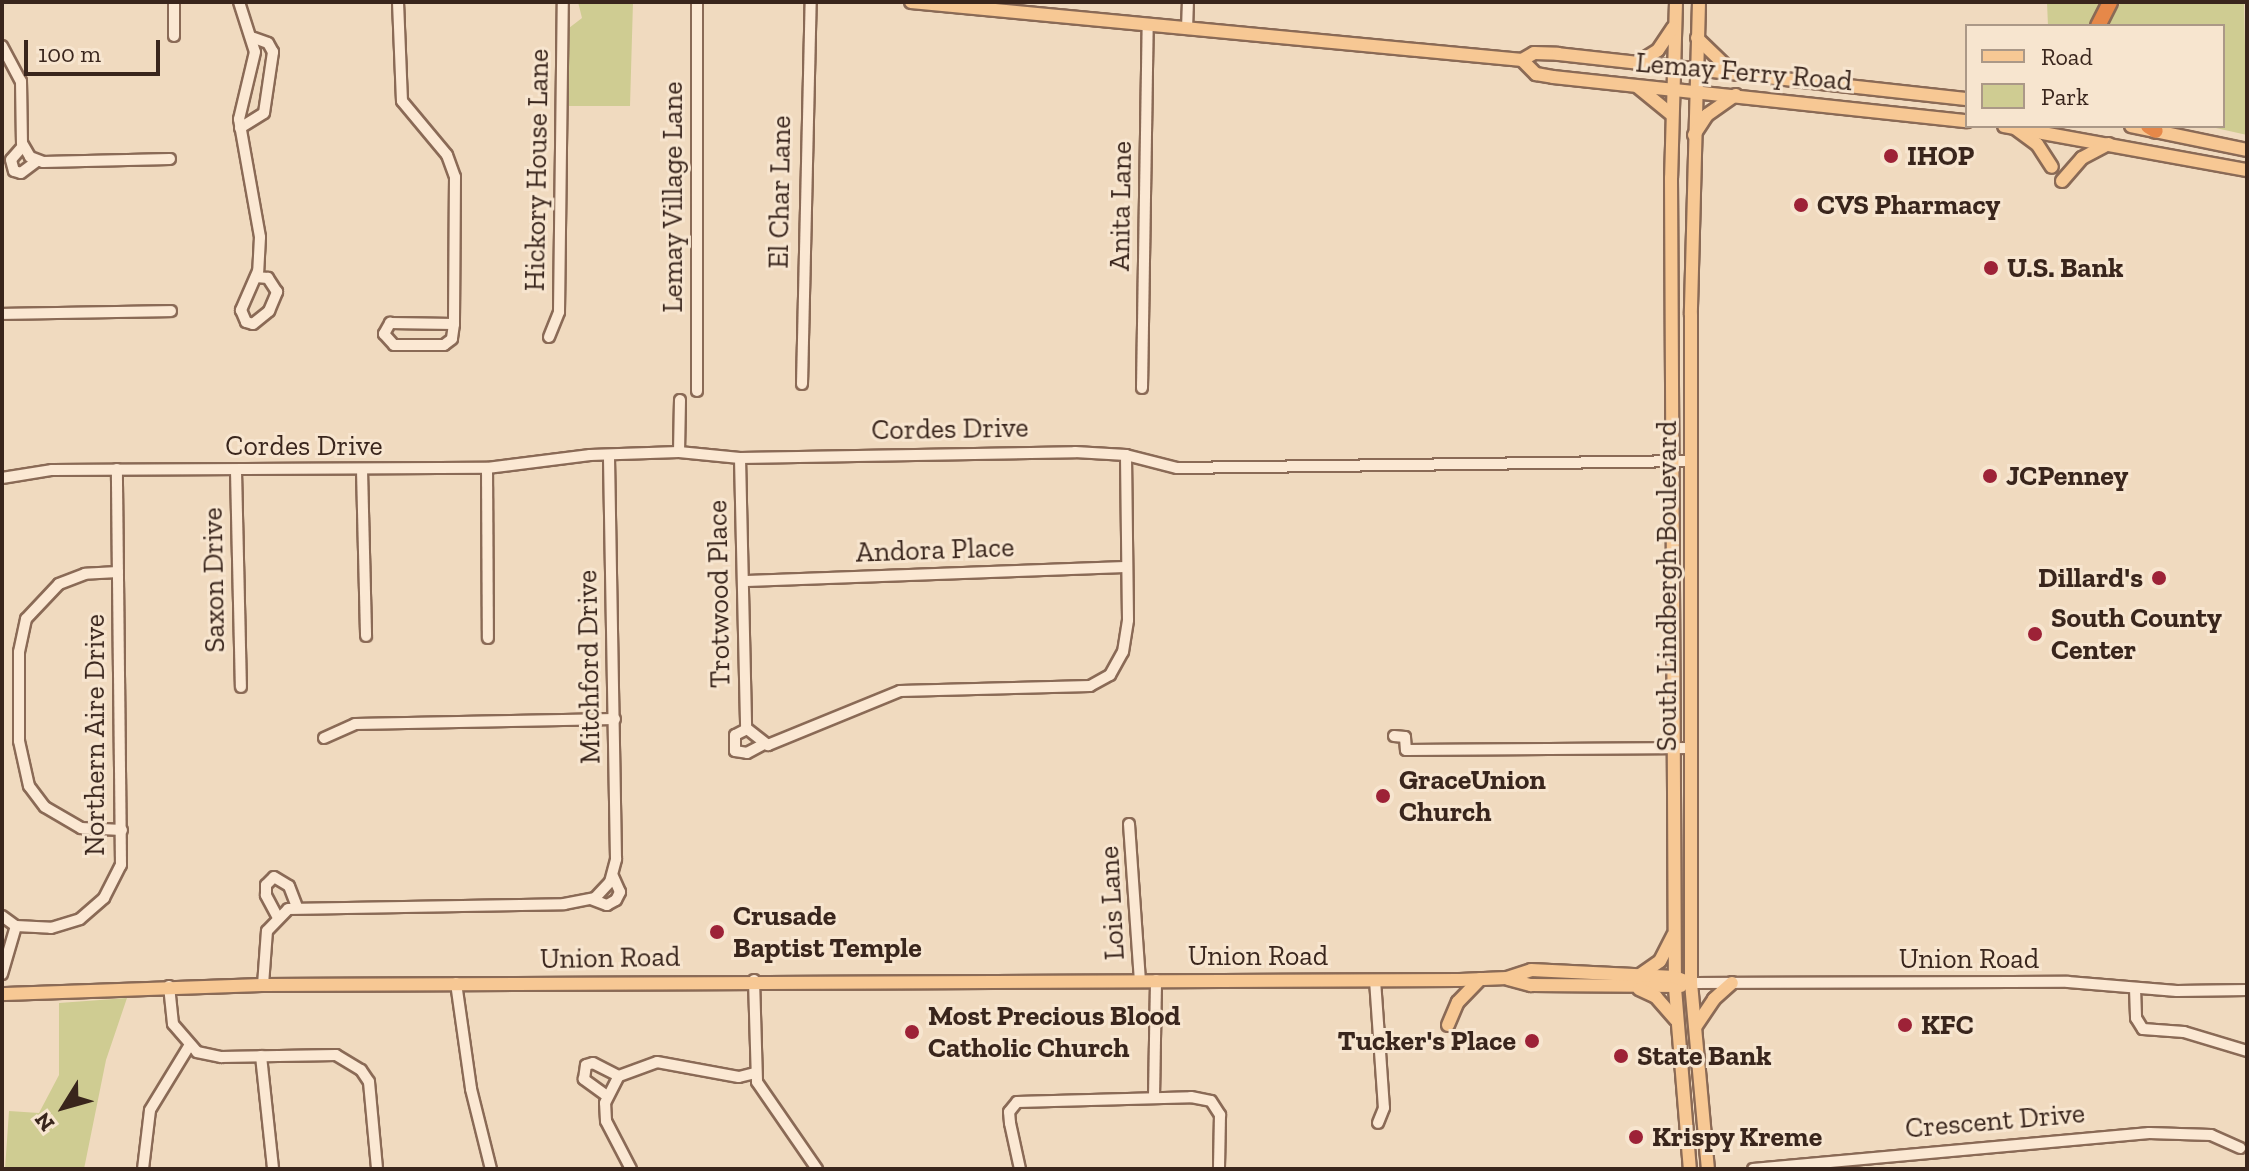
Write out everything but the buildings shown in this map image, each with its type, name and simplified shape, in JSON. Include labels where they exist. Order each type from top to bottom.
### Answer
[{"type":"highway","points":[[2099,24],[2110,2]]},
{"type":"main road","name":"Lemay Ferry Road","points":[[911,2],[1034,8],[1148,25],[1522,60],[1534,53],[1696,67],[1965,99]]},
{"type":"main road","name":"South Lindbergh Boulevard","points":[[1676,2],[1672,115],[1674,932],[1677,1021],[1690,1169]]},
{"type":"main road","name":"South Lindbergh Boulevard","points":[[1699,2],[1690,461],[1691,983],[1708,1169]]},
{"type":"main road","points":[[1639,62],[1658,50],[1675,26]]},
{"type":"main road","points":[[1697,38],[1731,71]]},
{"type":"main road","name":"Lemay Ferry Road","points":[[1522,60],[1536,74],[1965,121]]},
{"type":"main road","points":[[1635,86],[1672,115]]},
{"type":"main road","points":[[1694,135],[1707,115],[1736,95]]},
{"type":"main road","points":[[2011,128],[2037,144],[2052,167]]},
{"type":"main road","points":[[2015,128],[2247,170]]},
{"type":"main road","points":[[2152,129],[2247,150]]},
{"type":"main road","points":[[2062,181],[2082,158],[2108,144]]},
{"type":"main road","points":[[1674,932],[1660,961],[1638,982],[1677,1021]]},
{"type":"main road","name":"Union Road","points":[[2,994],[169,986],[754,980],[1507,978],[1531,985],[1691,983]]},
{"type":"main road","points":[[1448,1025],[1458,1002],[1480,979]]},
{"type":"main road","points":[[1695,1029],[1704,1011],[1732,983]]},
{"type":"street","points":[[174,2],[174,36]]},
{"type":"street","points":[[239,2],[254,38],[240,128],[260,237],[256,277],[241,310],[246,322],[253,324],[269,311],[277,292],[268,278],[256,277]]},
{"type":"street","points":[[398,2],[402,101],[447,155],[455,177],[454,324],[452,339],[444,345],[394,345],[384,334],[390,323],[454,324]]},
{"type":"street","name":"Hickory House Lane","points":[[549,337],[559,312],[563,2]]},
{"type":"street","name":"Lemay Village Lane","points":[[697,2],[697,391]]},
{"type":"street","name":"El Char Lane","points":[[802,384],[811,2]]},
{"type":"street","points":[[1187,29],[1188,2]]},
{"type":"street","name":"Anita Lane","points":[[1142,388],[1148,25]]},
{"type":"street","points":[[240,128],[264,113],[273,52],[268,43],[254,38]]},
{"type":"street","points":[[2,46],[21,81],[23,146],[37,161]]},
{"type":"street","points":[[23,146],[11,160],[14,171],[21,173],[37,161],[170,159]]},
{"type":"street","points":[[2,314],[171,311]]},
{"type":"street","points":[[679,452],[680,400]]},
{"type":"street","name":"Cordes Drive","points":[[2,478],[24,472],[117,469],[487,468],[679,452],[740,458],[1126,455],[1177,468],[1690,461]]},
{"type":"street","points":[[760,741],[908,689],[1090,686],[1110,675],[1123,652],[1127,567],[1126,455]]},
{"type":"street","name":"Mitchford Drive","points":[[277,916],[297,907],[591,899],[613,876],[615,719],[609,456]]},
{"type":"street","name":"Trotwood Place","points":[[740,458],[747,729],[760,741],[747,753],[735,751],[735,735],[747,729]]},
{"type":"street","points":[[487,468],[488,638]]},
{"type":"street","name":"Northern Aire Drive","points":[[16,926],[66,926],[91,911],[111,888],[121,865],[117,469]]},
{"type":"street","points":[[362,470],[366,636]]},
{"type":"street","name":"Saxon Drive","points":[[236,471],[241,687]]},
{"type":"street","name":"Andora Place","points":[[745,581],[1127,567]]},
{"type":"street","points":[[118,572],[85,574],[59,584],[26,619],[19,652],[19,741],[29,786],[45,807],[81,828],[122,830]]},
{"type":"street","points":[[324,738],[355,724],[615,719]]},
{"type":"street","points":[[1394,736],[1405,737],[1406,750],[1691,748]]},
{"type":"street","name":"Lois Lane","points":[[1129,824],[1134,835],[1140,980]]},
{"type":"street","points":[[263,985],[263,942],[277,916],[266,895],[274,877],[289,886],[297,907]]},
{"type":"street","points":[[2,916],[16,926],[2,974]]},
{"type":"street","points":[[754,980],[755,1073],[760,1089],[817,1169]]},
{"type":"street","points":[[1154,1097],[1156,980]]},
{"type":"street","points":[[1375,980],[1384,1108],[1378,1123]]},
{"type":"street","name":"Union Road","points":[[1691,983],[2068,982],[2135,988],[2247,990]]},
{"type":"street","points":[[456,983],[471,1089],[491,1169]]},
{"type":"street","points":[[169,986],[173,1024],[189,1046],[206,1056],[336,1055],[361,1070],[369,1082],[377,1169]]},
{"type":"street","points":[[2135,988],[2136,1018],[2143,1029],[2184,1032],[2247,1051]]},
{"type":"street","points":[[143,1169],[150,1110],[189,1046]]},
{"type":"street","points":[[261,1056],[273,1169]]},
{"type":"street","points":[[631,1169],[612,1140],[607,1096],[619,1076],[657,1062],[739,1077],[755,1073]]},
{"type":"street","points":[[607,1096],[584,1079],[586,1065],[593,1063],[619,1076]]},
{"type":"street","points":[[1020,1169],[1009,1112],[1017,1102],[1154,1097],[1211,1101],[1220,1115],[1219,1169]]},
{"type":"street","name":"Crescent Drive","points":[[1753,1169],[2149,1133],[2211,1135],[2240,1148]]},
{"type":"green space","points":[[578,2],[633,2],[630,106],[569,106],[569,28],[582,18]]},
{"type":"green space","points":[[2047,2],[2101,2],[2092,24],[2048,24]]},
{"type":"green space","points":[[2121,2],[2244,2],[2247,135],[2216,128],[2225,128],[2225,24],[2108,24]]},
{"type":"green space","points":[[127,998],[106,1060],[84,1169],[5,1169],[9,1111],[39,1113],[59,1075],[59,1003]]},
{"type":"place","name":"IHOP","points":[[1891,156]]},
{"type":"place","name":"CVS Pharmacy","points":[[1801,205]]},
{"type":"place","name":"U.S. Bank","points":[[1991,268]]},
{"type":"place","name":"JCPenney","points":[[1990,476]]},
{"type":"place","name":"Dillard's","points":[[2159,578]]},
{"type":"place","name":"South County Center","points":[[2035,634]]},
{"type":"place","name":"GraceUnion Church","points":[[1383,796]]},
{"type":"place","name":"Crusade Baptist Temple","points":[[717,932]]},
{"type":"place","name":"KFC","points":[[1905,1025]]},
{"type":"place","name":"Most Precious Blood Catholic Church","points":[[912,1032]]},
{"type":"place","name":"Tucker's Place","points":[[1532,1041]]},
{"type":"place","name":"State Bank","points":[[1621,1056]]},
{"type":"place","name":"Krispy Kreme","points":[[1636,1137]]}]
